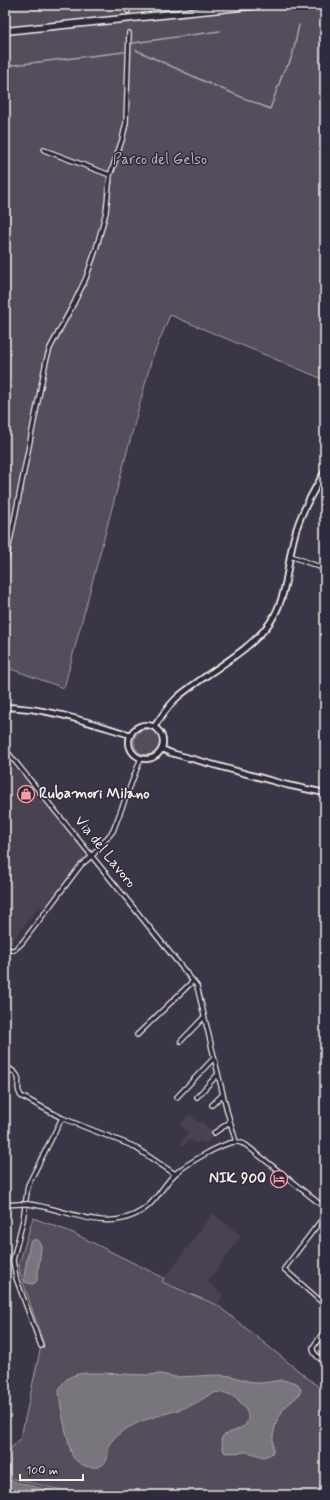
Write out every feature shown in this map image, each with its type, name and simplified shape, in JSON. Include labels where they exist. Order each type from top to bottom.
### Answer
[{"type":"highway","points":[[5,31],[195,10],[260,5]]},
{"type":"highway","points":[[5,34],[41,28]]},
{"type":"street","points":[[128,11],[129,5]]},
{"type":"street","points":[[5,566],[46,361],[50,348],[74,303],[93,256],[106,212],[110,175],[126,123],[129,33]]},
{"type":"street","points":[[44,150],[110,175]]},
{"type":"street","points":[[154,727],[178,697],[248,645],[266,628],[282,600],[287,581],[294,535],[298,523],[325,471]]},
{"type":"street","points":[[291,556],[325,569]]},
{"type":"street","points":[[5,707],[36,709],[53,712],[131,734]]},
{"type":"street","points":[[143,725],[154,727],[158,730],[163,739],[162,749],[159,754],[150,759],[141,758],[132,751],[130,740],[131,734],[138,727],[143,725]]},
{"type":"street","name":"Via del Lavoro","points":[[5,749],[186,971],[197,986],[204,1017]]},
{"type":"street","points":[[162,749],[170,753],[287,785],[325,793]]},
{"type":"street","points":[[5,950],[14,950],[22,943],[80,865],[92,856],[108,838],[116,826],[141,758]]},
{"type":"street","points":[[137,1035],[193,981]]},
{"type":"street","points":[[181,1041],[204,1017]]},
{"type":"street","points":[[204,1017],[236,1142]]},
{"type":"street","points":[[177,1097],[214,1058]]},
{"type":"street","points":[[5,1066],[18,1076],[19,1093],[21,1096],[62,1118],[133,1146],[175,1174]]},
{"type":"street","points":[[197,1097],[218,1074]]},
{"type":"street","points":[[212,1105],[223,1094]]},
{"type":"street","points":[[41,1346],[16,1278],[13,1260],[23,1220],[28,1185],[62,1118]]},
{"type":"street","points":[[214,1133],[230,1122]]},
{"type":"street","points":[[5,1205],[28,1204],[47,1207],[100,1221],[123,1220],[143,1210],[152,1203],[175,1174],[214,1150],[236,1142],[246,1145],[325,1208]]},
{"type":"street","points":[[325,1215],[284,1269],[325,1305]]},
{"type":"street","points":[[325,1330],[313,1350],[314,1353],[325,1363]]},
{"type":"shaded area","points":[[5,753],[13,763],[13,767],[16,771],[19,772],[86,854],[86,857],[77,865],[43,910],[39,906],[12,942],[5,943]]},
{"type":"shaded area","points":[[190,1114],[199,1123],[201,1121],[213,1132],[215,1136],[206,1143],[199,1141],[196,1144],[189,1140],[183,1146],[180,1143],[189,1133],[180,1124]]},
{"type":"shaded area","points":[[213,1213],[241,1236],[208,1282],[223,1295],[217,1305],[191,1292],[162,1282]]},
{"type":"shaded area","points":[[36,1239],[40,1242],[41,1248],[37,1280],[35,1283],[31,1284],[25,1282],[24,1276],[30,1242]]},
{"type":"shaded area","points":[[87,1373],[147,1375],[161,1374],[175,1377],[220,1375],[231,1376],[254,1383],[282,1380],[298,1384],[301,1390],[299,1395],[284,1408],[276,1423],[273,1436],[273,1452],[264,1457],[248,1452],[224,1452],[221,1440],[222,1437],[244,1426],[247,1423],[248,1414],[238,1400],[229,1394],[219,1392],[208,1395],[192,1405],[145,1420],[127,1428],[116,1436],[109,1445],[105,1463],[98,1467],[90,1467],[82,1465],[73,1457],[64,1425],[59,1391],[62,1385],[70,1377]]},
{"type":"shaded area","points":[[5,1479],[69,1495],[5,1495]]},
{"type":"green space","name":"Parco del Gelso","points":[[5,5],[325,5],[325,380],[170,315],[152,358],[64,688],[5,667]]},
{"type":"green space","points":[[147,729],[156,733],[160,742],[156,751],[147,755],[138,751],[134,742],[138,733]]},
{"type":"green space","points":[[33,1218],[71,1232],[164,1278],[162,1282],[217,1305],[325,1392],[325,1472],[317,1495],[82,1495],[10,1478],[8,1452],[21,1437],[41,1346],[44,1345],[20,1273],[19,1264]]},
{"type":"waterway","points":[[213,85],[270,109],[284,70],[289,64],[293,53],[299,25]]},
{"type":"waterway","points":[[133,44],[220,31]]},
{"type":"waterway","points":[[136,50],[210,84]]},
{"type":"waterway","points":[[5,66],[124,52]]},
{"type":"waterway","points":[[114,173],[127,128],[129,89]]},
{"type":"waterway","points":[[107,213],[112,181]]},
{"type":"waterway","points":[[101,239],[107,217]]},
{"type":"waterway","points":[[91,270],[101,241]]},
{"type":"waterway","points":[[83,290],[87,281]]},
{"type":"tunnel","points":[[128,11],[129,33]]},
{"type":"place","name":"Rubamori Milano","points":[[26,794]]},
{"type":"place","name":"NIK 900","points":[[279,1179]]}]
